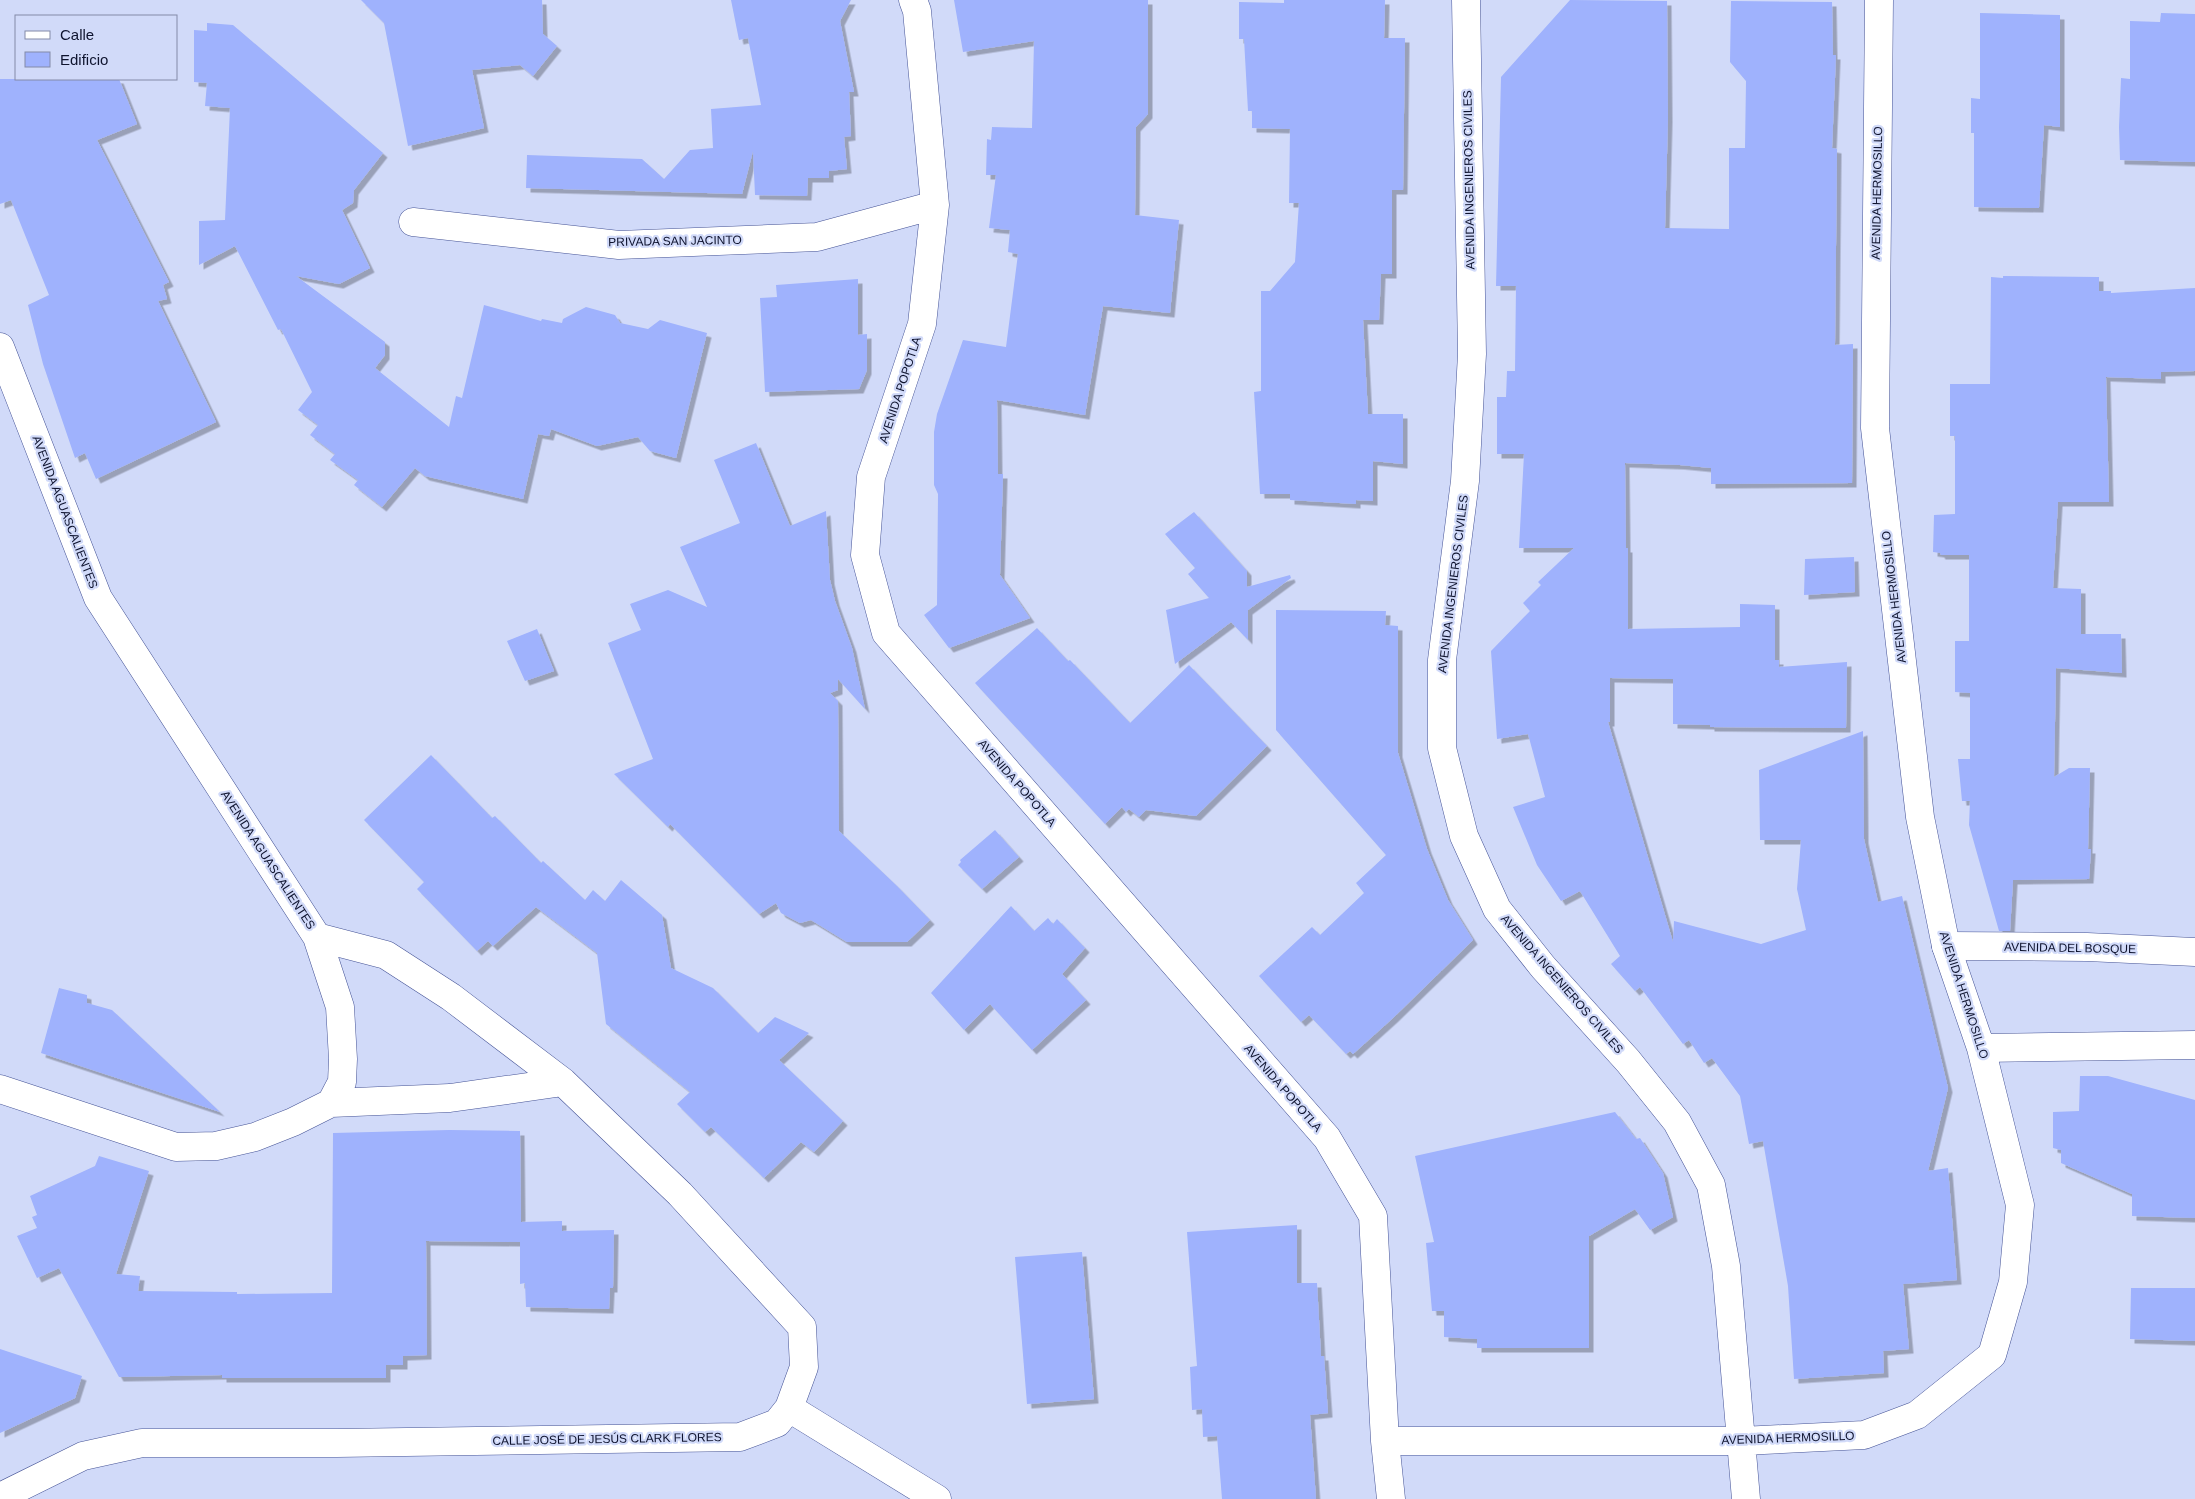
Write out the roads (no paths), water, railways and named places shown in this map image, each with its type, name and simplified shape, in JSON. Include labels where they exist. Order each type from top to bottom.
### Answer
[{"type":"street","name":"AVENIDA POPOTLA","points":[[913,0],[917,11],[935,205],[922,324],[871,477],[865,556],[886,632],[1327,1138],[1373,1216],[1385,1441],[1391,1499]]},
{"type":"street","name":"AVENIDA INGENIEROS CIVILES","points":[[1466,0],[1472,354],[1465,481],[1442,660],[1442,748],[1464,836],[1497,909],[1543,966],[1628,1061],[1677,1122],[1711,1185],[1726,1266],[1746,1499]]},
{"type":"street","name":"AVENIDA HERMOSILLO","points":[[1385,1441],[1742,1441],[1864,1435],[1917,1415],[1992,1355],[2013,1282],[2020,1205],[1982,1048],[1946,946],[1920,817],[1875,428],[1879,0]]},
{"type":"street","name":"PRIVADA SAN JACINTO","points":[[413,222],[619,245],[817,237],[935,205]]},
{"type":"street","name":"AVENIDA AGUASCALIENTES","points":[[0,347],[98,598],[317,937],[340,1007],[342,1082],[331,1103]]},
{"type":"street","name":"CALLE JOSÉ DE JESÚS CLARK FLORES","points":[[0,1497],[83,1456],[142,1443],[338,1443],[740,1437],[777,1423],[790,1408],[804,1367],[802,1327],[680,1194],[563,1082],[451,998],[386,955],[317,937]]},
{"type":"street","name":"AVENIDA DEL BOSQUE","points":[[1946,946],[2088,947],[2195,952]]},
{"type":"street","points":[[1982,1048],[2195,1045]]},
{"type":"street","points":[[0,1089],[176,1147],[216,1146],[255,1137],[293,1122],[331,1103],[450,1098],[563,1082]]},
{"type":"street","points":[[790,1408],[937,1499]]}]
